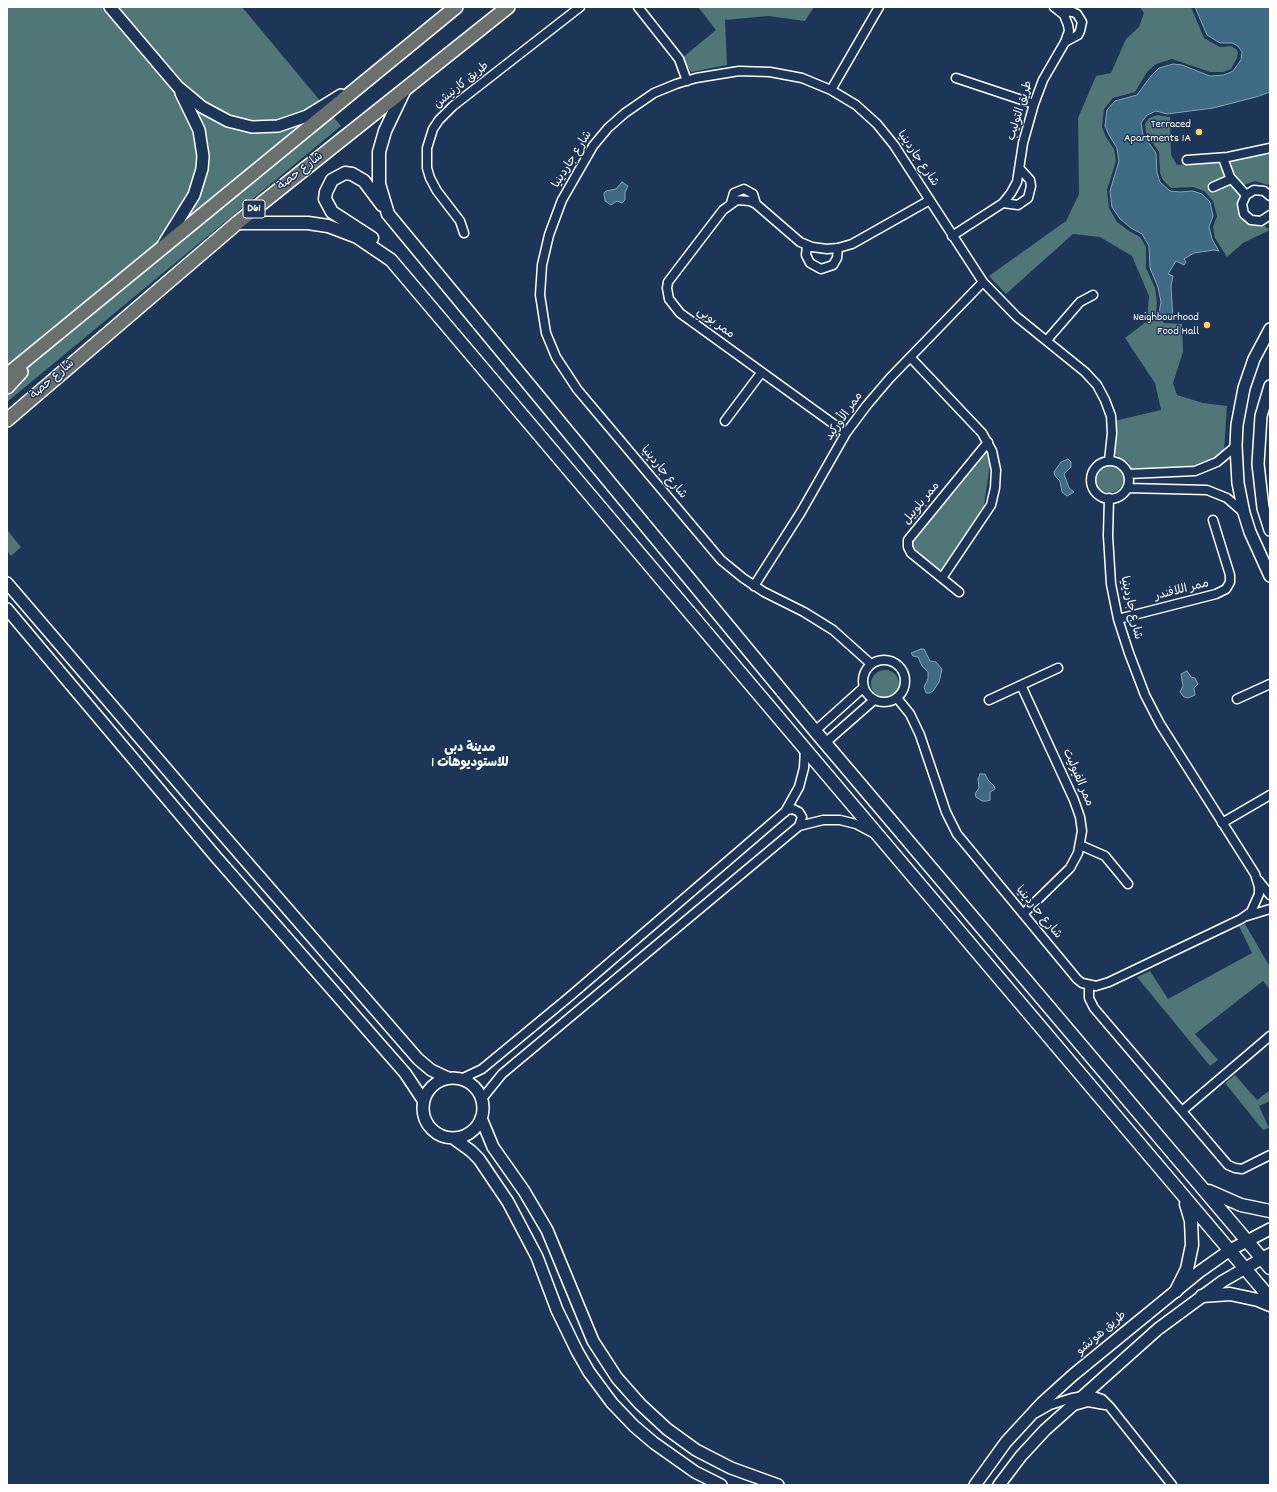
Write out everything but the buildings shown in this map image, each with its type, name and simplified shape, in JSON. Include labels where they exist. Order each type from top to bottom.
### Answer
[{"type":"main road","name":"D61","points":[[7,375],[456,7]]},
{"type":"main road","name":"شارع حصة","points":[[7,420],[237,223],[508,7]]},
{"type":"main road","points":[[388,214],[379,184],[379,152],[385,131],[405,89]]},
{"type":"main road","points":[[1270,1268],[1266,1256],[1247,1240],[824,743],[388,214],[364,181],[359,176],[345,174],[332,180],[328,185],[325,199],[332,212],[370,237],[391,260],[1183,1198],[1230,1250],[1270,1298]]},
{"type":"main road","points":[[237,223],[308,223],[328,226],[357,237],[391,260]]},
{"type":"main road","points":[[7,387],[38,349]]},
{"type":"main road","points":[[1202,1187],[1231,1202],[1270,1211]]},
{"type":"main road","points":[[1176,1290],[1187,1269],[1192,1245],[1191,1221],[1183,1198]]},
{"type":"main road","points":[[1202,1296],[1230,1294],[1251,1298],[1270,1305]]},
{"type":"street","points":[[110,7],[178,87],[195,117],[199,130],[202,149],[202,169],[194,195],[162,247]]},
{"type":"street","name":"طريق كارنيشن","points":[[464,233],[460,221],[437,192],[427,168],[427,148],[433,129],[439,120],[453,106],[580,7]]},
{"type":"street","points":[[638,7],[679,59],[687,80]]},
{"type":"street","points":[[831,90],[879,7]]},
{"type":"street","name":"طريق التوليب","points":[[1057,9],[1077,14],[1082,22],[1078,35],[1065,42]]},
{"type":"street","name":"طريق التوليب","points":[[952,236],[1003,203],[1015,188],[1020,169],[1025,136],[1034,104],[1049,68],[1065,42],[1068,25],[1057,9]]},
{"type":"street","name":"شارع جاردينيا","points":[[871,664],[833,630],[804,612],[754,586],[711,550],[569,379],[551,345],[541,307],[540,283],[542,265],[553,221],[562,200],[594,146],[612,124],[634,106],[654,93],[687,80],[727,72],[770,72],[802,78],[831,90],[856,105],[877,124],[894,145],[983,282],[1018,317],[1085,372],[1102,392],[1112,425],[1109,461]]},
{"type":"street","points":[[956,78],[1034,104]]},
{"type":"street","points":[[178,87],[215,115],[240,125],[265,128],[298,120],[365,82]]},
{"type":"street","points":[[1187,160],[1226,158],[1270,148]]},
{"type":"street","points":[[1226,158],[1233,180],[1246,195]]},
{"type":"street","name":"طريق التوليب","points":[[1003,203],[1018,204],[1028,198],[1031,186],[1030,180],[1020,169]]},
{"type":"street","points":[[1212,187],[1233,180]]},
{"type":"street","name":"ممر بوبي","points":[[846,433],[680,313],[672,304],[667,294],[670,277],[723,210],[731,203],[734,193],[744,189],[753,194],[756,204],[794,237],[807,245],[822,249],[838,248],[852,244],[930,200]]},
{"type":"street","points":[[1269,194],[1259,190],[1250,192],[1246,195],[1242,204],[1244,214],[1247,218],[1256,222],[1269,219]]},
{"type":"street","points":[[807,245],[806,255],[810,263],[821,269],[833,264],[837,258],[838,248]]},
{"type":"street","name":"ممر الأوركيد","points":[[754,586],[801,512],[846,433],[878,391],[983,282]]},
{"type":"street","points":[[1047,340],[1080,302],[1093,295]]},
{"type":"street","points":[[1270,329],[1254,359],[1244,388],[1237,425],[1236,446],[1238,483],[1244,513],[1250,532],[1270,576]]},
{"type":"street","points":[[911,358],[976,426],[988,442],[996,470],[994,497],[986,513],[942,578]]},
{"type":"street","points":[[725,421],[762,373]]},
{"type":"street","points":[[1270,386],[1262,416],[1258,464],[1263,508],[1270,530]]},
{"type":"street","name":"ممر بلوبيل","points":[[959,592],[911,553],[908,547],[908,540],[988,442]]},
{"type":"street","points":[[1128,474],[1195,472],[1217,462],[1236,446]]},
{"type":"street","points":[[1109,461],[1121,464],[1128,474],[1127,488],[1120,496],[1109,498],[1098,494],[1092,482],[1092,476],[1098,465],[1109,461]]},
{"type":"street","points":[[1127,488],[1207,490],[1227,498],[1244,513]]},
{"type":"street","name":"شارع جاردينيا","points":[[1109,498],[1109,568],[1118,619],[1140,684],[1152,710],[1186,768],[1258,880],[1270,894]]},
{"type":"street","name":"ممر اللافندر","points":[[1118,619],[1216,594],[1226,589],[1230,582],[1230,575],[1213,520]]},
{"type":"street","points":[[7,583],[210,821],[418,1059],[431,1070],[448,1078],[461,1079],[474,1087],[481,1100],[481,1118],[493,1146],[524,1191],[543,1224],[593,1341],[617,1378],[640,1404],[667,1429],[696,1450],[731,1468],[778,1485]]},
{"type":"street","points":[[7,609],[216,857],[405,1073],[424,1100]]},
{"type":"street","points":[[885,660],[898,665],[903,671],[905,686],[897,698],[886,702],[874,700],[867,694],[864,687],[863,678],[866,670],[871,664],[885,660]]},
{"type":"street","points":[[989,700],[1058,668]]},
{"type":"street","points":[[1237,699],[1270,684]]},
{"type":"street","name":"ممر الفيوليت","points":[[1021,685],[1078,810],[1082,831],[1080,846],[1070,868],[1023,914]]},
{"type":"street","points":[[815,731],[864,687]]},
{"type":"street","name":"شارع جاردينيا","points":[[897,698],[910,714],[920,735],[946,812],[957,834],[1077,978],[1089,985]]},
{"type":"street","points":[[824,743],[874,700]]},
{"type":"street","points":[[785,812],[799,787],[804,768],[805,749]]},
{"type":"street","points":[[1222,823],[1270,795]]},
{"type":"street","points":[[461,1079],[482,1069],[550,1013],[661,920],[785,812],[790,809],[799,812],[802,817],[799,826]]},
{"type":"street","points":[[481,1100],[502,1074],[799,826],[819,820],[840,820],[863,827],[877,836]]},
{"type":"street","points":[[1080,846],[1105,856],[1128,884]]},
{"type":"street","points":[[1246,916],[1257,900],[1259,887],[1258,880]]},
{"type":"street","points":[[1270,909],[1246,916],[1109,982],[1096,986],[1089,985],[1089,998],[1094,1008],[1231,1167],[1242,1169],[1270,1155]]},
{"type":"street","points":[[1182,1111],[1270,1036]]},
{"type":"street","points":[[448,1078],[437,1082],[428,1090],[424,1100],[424,1119],[429,1127],[444,1137],[453,1138],[468,1133],[481,1118]]},
{"type":"street","points":[[453,1138],[472,1151],[479,1159],[508,1202],[536,1257],[557,1310],[577,1352],[589,1372],[612,1403],[634,1426],[654,1443],[695,1472],[722,1485]]},
{"type":"street","name":"طريق هونشو","points":[[975,1485],[1006,1442],[1029,1417],[1074,1374],[1176,1290],[1230,1250],[1270,1229]]},
{"type":"street","points":[[999,1485],[1021,1456],[1045,1430],[1158,1329],[1202,1296],[1244,1268],[1266,1256]]},
{"type":"street","points":[[1029,1417],[1050,1405],[1084,1396],[1096,1396],[1110,1406],[1172,1485]]},
{"type":"street","points":[[1073,1406],[1088,1402],[1110,1406]]},
{"type":"green space","points":[[7,7],[242,7],[341,126],[7,402]]},
{"type":"green space","points":[[698,7],[814,7],[805,21],[768,16],[725,20],[727,65],[691,72],[682,58],[716,30]]},
{"type":"green space","points":[[1140,7],[1191,7],[1204,38],[1220,47],[1231,46],[1236,49],[1238,53],[1231,69],[1223,72],[1210,72],[1172,59],[1156,64],[1147,72],[1135,92],[1113,98],[1104,109],[1102,127],[1106,137],[1114,149],[1116,161],[1107,190],[1109,208],[1117,222],[1140,237],[1146,247],[1146,268],[1155,288],[1157,302],[1156,314],[1164,323],[1182,324],[1183,352],[1173,383],[1177,395],[1203,403],[1227,406],[1224,451],[1211,461],[1190,469],[1131,468],[1128,462],[1114,454],[1116,430],[1114,421],[1161,410],[1155,383],[1125,338],[1147,321],[1149,296],[1132,256],[1100,237],[1073,234],[1006,294],[989,276],[1066,221],[1079,194],[1078,118],[1096,76],[1111,73],[1126,39],[1139,27],[1144,13]]},
{"type":"green space","points":[[1157,115],[1170,117],[1171,155],[1177,165],[1221,161],[1226,175],[1207,188],[1210,192],[1231,182],[1241,194],[1237,206],[1239,214],[1243,220],[1250,225],[1263,225],[1270,230],[1243,243],[1227,257],[1215,238],[1213,227],[1217,216],[1213,201],[1204,191],[1193,187],[1171,188],[1163,180],[1160,173],[1159,152],[1146,133],[1145,124],[1149,118]]},
{"type":"green space","points":[[1270,152],[1270,183],[1268,185],[1255,181],[1244,185],[1232,170],[1231,162]]},
{"type":"green space","points":[[985,449],[990,465],[983,512],[940,572],[913,550],[912,541]]},
{"type":"green space","points":[[1109,463],[1115,464],[1123,472],[1123,484],[1115,492],[1109,493],[1103,492],[1095,484],[1094,478],[1095,472],[1103,464]]},
{"type":"green space","points":[[7,530],[21,547],[11,556],[7,551]]},
{"type":"green space","points":[[885,670],[895,674],[899,684],[895,694],[885,698],[875,694],[871,684],[875,674]]},
{"type":"green space","points":[[1245,924],[1270,967],[1270,990],[1263,981],[1195,1034],[1218,1060],[1210,1066],[1137,977],[1150,971],[1168,999],[1252,953],[1239,926]]},
{"type":"green space","points":[[1235,1075],[1257,1100],[1270,1090],[1270,1101],[1259,1106],[1269,1128],[1263,1130],[1225,1083]]},
{"type":"water","points":[[1195,7],[1270,7],[1270,92],[1213,108],[1167,114],[1156,111],[1147,115],[1141,123],[1143,135],[1156,153],[1157,173],[1160,182],[1170,191],[1193,191],[1202,194],[1210,202],[1213,216],[1209,227],[1212,239],[1219,251],[1214,250],[1194,253],[1184,259],[1186,262],[1184,265],[1176,261],[1168,274],[1173,276],[1171,286],[1173,320],[1166,320],[1159,313],[1161,302],[1158,287],[1150,268],[1149,246],[1142,234],[1131,228],[1120,219],[1112,207],[1110,191],[1119,161],[1117,148],[1105,126],[1107,110],[1115,101],[1137,95],[1159,68],[1173,64],[1182,65],[1210,76],[1224,75],[1233,71],[1241,60],[1242,52],[1238,46],[1232,43],[1220,43],[1207,35]]},
{"type":"water","points":[[622,182],[628,186],[625,192],[625,200],[622,203],[617,201],[611,205],[605,201],[604,193],[606,191],[616,189]]},
{"type":"water","points":[[1068,459],[1071,462],[1071,467],[1064,474],[1069,488],[1074,492],[1067,496],[1062,492],[1060,481],[1055,476],[1054,472],[1061,462]]},
{"type":"water","points":[[924,649],[930,661],[936,662],[942,669],[939,682],[930,693],[926,693],[924,687],[928,679],[928,672],[922,666],[918,657],[913,656],[911,653]]},
{"type":"water","points":[[1187,671],[1191,677],[1195,678],[1198,684],[1194,688],[1195,695],[1188,698],[1184,697],[1180,692],[1183,686],[1181,674]]},
{"type":"water","points":[[980,774],[985,774],[995,789],[990,792],[990,800],[987,801],[982,801],[976,797],[975,794],[979,788],[978,779]]},
{"type":"place","name":"Terraced Apartments 1A","points":[[1199,132]]},
{"type":"place","name":"Neighbourhood Food Hall","points":[[1207,325]]},
{"type":"district","name":"مدينة دبي للاستوديوهات 1","points":[[470,756]]}]
